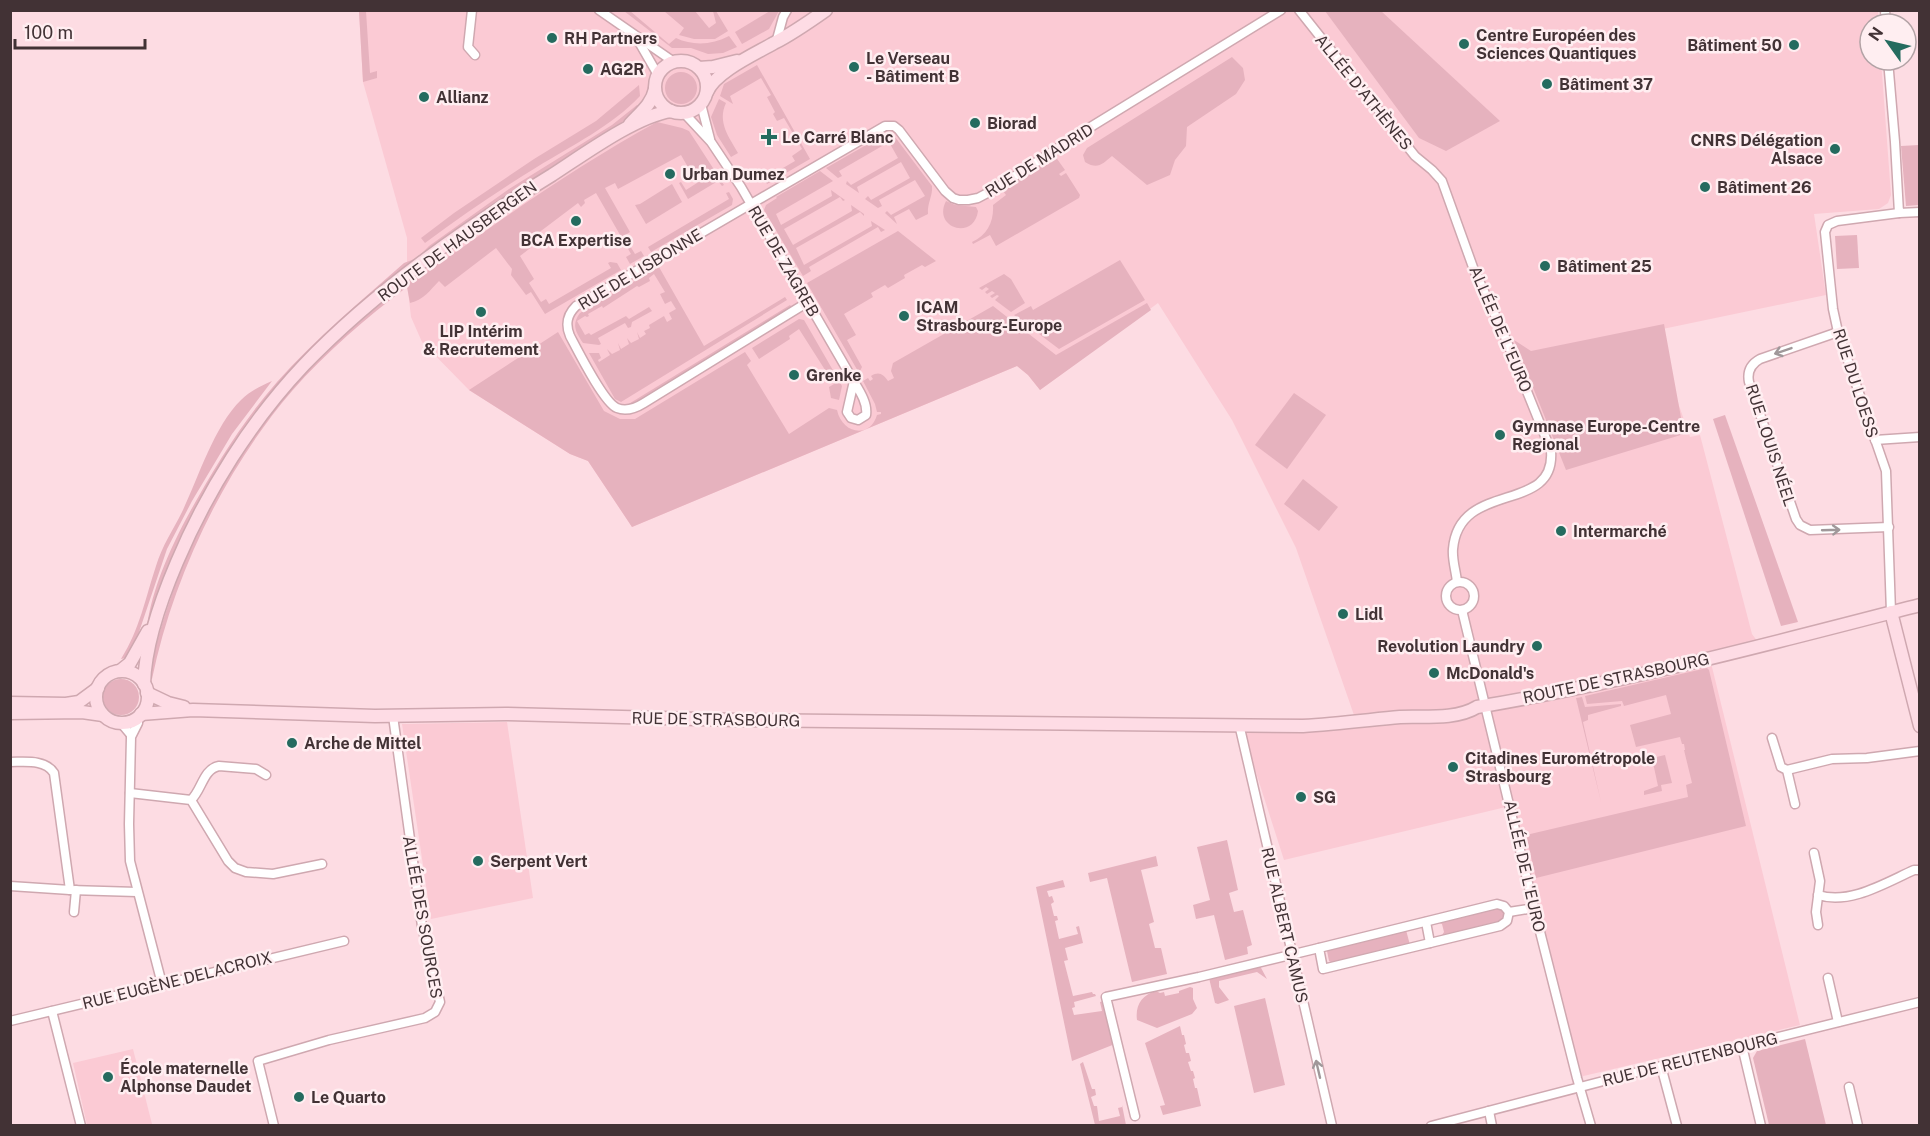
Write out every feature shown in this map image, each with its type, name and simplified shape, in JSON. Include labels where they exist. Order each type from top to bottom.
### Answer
[{"type":"main road","points":[[704,98],[706,80],[699,68],[691,63],[674,62],[658,75],[655,89],[661,104],[671,111],[691,112],[704,98],[714,81],[744,59],[776,43],[826,10]]},
{"type":"main road","points":[[699,68],[713,68],[744,59]]},
{"type":"main road","name":"ROUTE DE HAUSBERGEN","points":[[623,131],[647,106],[655,89]]},
{"type":"main road","name":"ROUTE DE HAUSBERGEN","points":[[162,603],[181,552],[210,494],[252,429],[303,366],[354,316],[428,259],[514,198],[623,131],[655,115],[671,111]]},
{"type":"main road","points":[[10,703],[66,704],[79,702],[98,688],[106,676],[120,671],[130,663],[162,603]]},
{"type":"main road","points":[[98,688],[96,702],[108,719],[121,723],[139,716],[145,708],[146,662],[162,603]]},
{"type":"main road","name":"ROUTE DE STRASBOURG","points":[[1239,724],[1303,726],[1402,717],[1420,718],[1470,712],[1481,706],[1608,681],[1755,648],[1920,605]]},
{"type":"main road","points":[[1891,612],[1920,726]]},
{"type":"main road","points":[[120,671],[134,674],[146,689]]},
{"type":"main road","name":"RUE DE STRASBOURG","points":[[146,689],[168,704],[194,710]]},
{"type":"main road","name":"RUE DE STRASBOURG","points":[[139,716],[194,710],[393,716],[506,714],[736,720],[1239,724]]},
{"type":"main road","points":[[10,713],[82,712],[103,715]]},
{"type":"street","points":[[472,10],[468,47],[475,55]]},
{"type":"street","points":[[599,10],[674,62]]},
{"type":"street","points":[[776,43],[783,17],[788,10]]},
{"type":"street","name":"RUE DE MADRID","points":[[750,204],[888,125],[899,130],[941,186],[953,198],[968,200],[981,197],[1281,10]]},
{"type":"street","name":"ALLÉE D'ATHÈNES","points":[[1299,10],[1415,156],[1432,170]]},
{"type":"street","points":[[635,36],[658,75]]},
{"type":"street","points":[[1889,72],[1899,213],[1920,212]]},
{"type":"street","name":"RUE DE ZAGREB","points":[[704,98],[711,142]]},
{"type":"street","name":"RUE DE ZAGREB","points":[[684,113],[711,142],[854,381]]},
{"type":"street","name":"ALLÉE DE L'EURO","points":[[1432,170],[1442,181],[1446,190],[1474,270],[1503,332],[1551,451],[1550,470],[1542,483],[1478,508],[1465,519],[1456,533],[1453,547],[1457,582],[1448,589],[1446,597],[1453,608],[1462,610],[1481,706],[1591,1125]]},
{"type":"street","name":"RUE DE LISBONNE","points":[[750,204],[572,310],[567,320],[568,331],[590,371],[611,405],[620,409],[635,408],[808,302]]},
{"type":"street","name":"RUE DU LOESS","points":[[1891,612],[1886,471],[1838,332],[1833,309],[1825,232],[1828,225],[1837,221],[1899,213]]},
{"type":"street","name":"RUE LOUIS NÉEL","points":[[1838,332],[1756,361],[1749,373],[1749,382],[1800,525],[1810,531],[1889,527]]},
{"type":"street","points":[[1875,440],[1920,437]]},
{"type":"street","points":[[1457,582],[1466,582],[1474,591],[1475,596],[1471,605],[1462,610]]},
{"type":"street","points":[[139,716],[131,735],[130,861],[162,984]]},
{"type":"street","name":"ALLÉE DES SOURCES","points":[[274,1125],[258,1061],[425,1018],[435,1012],[440,1002],[422,926],[393,716]]},
{"type":"street","points":[[121,723],[131,735]]},
{"type":"street","name":"RUE ALBERT CAMUS","points":[[1239,724],[1332,1125]]},
{"type":"street","points":[[1772,738],[1781,767],[1787,770],[1838,758],[1867,758],[1920,751]]},
{"type":"street","points":[[10,762],[40,763],[49,767],[54,773],[73,890],[74,912]]},
{"type":"street","points":[[191,800],[208,771],[213,767],[256,769],[266,775]]},
{"type":"street","points":[[1787,770],[1795,804]]},
{"type":"street","points":[[130,793],[191,800]]},
{"type":"street","points":[[191,800],[228,861],[235,868],[252,873],[273,874],[322,864]]},
{"type":"street","points":[[1814,853],[1820,881],[1816,912],[1818,925]]},
{"type":"street","points":[[1818,896],[1836,899],[1851,896],[1914,870],[1920,870]]},
{"type":"street","points":[[10,886],[137,892]]},
{"type":"street","points":[[1136,1116],[1106,997],[1293,955],[1497,904],[1504,906],[1509,912]]},
{"type":"street","points":[[1509,912],[1534,908]]},
{"type":"street","points":[[1318,948],[1323,969],[1500,926],[1507,921],[1509,912]]},
{"type":"street","points":[[1426,922],[1430,943]]},
{"type":"street","name":"RUE EUGÈNE DELACROIX","points":[[10,1021],[344,941]]},
{"type":"street","points":[[1828,978],[1838,1022]]},
{"type":"street","name":"RUE DE REUTENBOURG","points":[[1431,1125],[1920,1002]]},
{"type":"street","points":[[52,1011],[81,1125]]},
{"type":"street","points":[[1742,1046],[1761,1125]]},
{"type":"street","points":[[1661,1066],[1677,1125]]},
{"type":"street","points":[[1849,1087],[1858,1125]]},
{"type":"street","points":[[1489,1111],[1492,1125]]},
{"type":"shaded area","points":[[359,11],[1878,11],[1858,12],[1858,72],[1882,72],[1891,195],[1888,203],[1879,209],[1814,214],[1826,295],[1653,331],[1690,437],[1700,435],[1752,634],[1763,649],[1711,663],[1800,1025],[1575,1078],[1506,807],[1284,860],[1243,732],[1243,719],[1355,718],[1296,548],[1232,420],[1158,303],[1040,390],[1017,366],[632,527],[588,461],[570,454],[469,390],[422,342],[411,317],[407,282],[407,238],[363,82]]},
{"type":"shaded area","points":[[359,11],[366,11],[370,73],[377,71],[377,78],[363,82]]},
{"type":"shaded area","points":[[624,11],[630,11],[669,44],[676,38],[702,43],[729,36],[737,47],[723,53],[708,54],[691,48],[672,48]]},
{"type":"shaded area","points":[[664,11],[695,11],[709,28],[716,23],[713,11],[716,11],[728,31],[715,39],[694,39],[679,35],[684,28]]},
{"type":"shaded area","points":[[770,11],[779,11],[769,29],[742,44],[735,32]]},
{"type":"shaded area","points":[[1325,11],[1381,11],[1500,121],[1446,151],[1419,138]]},
{"type":"shaded area","points":[[1232,57],[1243,68],[1245,80],[1236,94],[1187,127],[1186,146],[1175,160],[1170,175],[1147,185],[1112,156],[1097,166],[1085,162],[1083,155],[1087,148]]},
{"type":"shaded area","points":[[757,65],[810,159],[767,184],[764,179],[795,161],[792,156],[802,149],[784,118],[777,121],[767,97],[771,95],[761,78],[730,96],[733,104],[720,96],[724,84]]},
{"type":"shaded area","points":[[681,72],[693,76],[697,88],[693,100],[681,104],[669,100],[665,88],[669,76]]},
{"type":"shaded area","points":[[639,85],[640,96],[617,117],[508,185],[425,243],[421,238],[534,159],[596,121]]},
{"type":"shaded area","points":[[719,99],[726,103],[723,123],[738,153],[731,157],[717,135],[711,117]]},
{"type":"shaded area","points":[[637,105],[641,107],[607,134],[470,221],[262,408],[147,626],[162,571],[196,501],[239,431],[277,382],[307,350],[404,263],[417,258],[429,246],[509,189],[612,125]]},
{"type":"shaded area","points":[[657,122],[689,131],[724,185],[722,186],[718,181],[688,199],[679,183],[681,182],[686,190],[697,183],[681,155],[618,189],[615,183],[605,188],[630,232],[624,236],[635,254],[641,251],[644,256],[630,264],[626,257],[631,254],[596,193],[584,200],[585,203],[581,207],[578,203],[529,240],[533,246],[520,256],[534,279],[529,283],[541,302],[546,299],[549,304],[611,268],[608,263],[610,262],[617,263],[621,270],[545,314],[531,292],[526,295],[511,275],[512,269],[496,248],[445,287],[439,281],[415,302],[410,303],[407,287],[362,323],[292,391],[244,455],[223,490],[204,526],[173,602],[152,679],[150,679],[158,639],[170,600],[188,553],[210,508],[235,465],[263,424],[295,386],[329,350],[406,282],[429,270],[584,165]]},
{"type":"shaded area","points":[[887,133],[892,133],[932,186],[928,214],[916,220],[909,209],[894,217],[897,224],[885,213],[887,211],[891,215],[925,196],[915,180],[879,200],[882,206],[878,208],[865,199],[868,196],[871,200],[910,178],[901,162],[857,187],[859,193],[846,184],[847,181],[851,185],[898,158],[889,142],[839,171],[842,176],[838,178],[826,168]]},
{"type":"shaded area","points":[[1919,145],[1919,205],[1906,206],[1901,146]]},
{"type":"shaded area","points":[[1055,156],[1065,170],[1059,174],[1061,176],[1066,173],[1080,195],[1079,198],[996,246],[990,235],[973,244],[972,242],[982,236],[989,227],[993,205],[1006,195],[1003,191]]},
{"type":"shaded area","points":[[820,171],[833,181],[776,214],[781,225],[832,196],[831,190],[845,200],[843,201],[840,197],[784,229],[793,245],[852,211],[851,205],[864,214],[864,216],[860,212],[796,248],[804,265],[872,226],[871,221],[885,230],[881,232],[878,227],[809,267],[811,271],[803,276],[764,210],[766,205],[776,197]]},
{"type":"shaded area","points":[[672,184],[682,202],[646,224],[635,205]]},
{"type":"shaded area","points":[[729,192],[733,199],[732,205],[651,252],[648,247],[729,199],[726,193]]},
{"type":"shaded area","points":[[946,201],[955,205],[976,207],[978,211],[975,220],[969,226],[962,228],[949,224],[943,210]]},
{"type":"shaded area","points":[[898,231],[936,261],[925,267],[922,265],[904,275],[905,278],[888,288],[885,285],[871,293],[873,297],[844,314],[856,335],[847,340],[862,367],[859,373],[807,283]]},
{"type":"shaded area","points":[[1857,235],[1859,268],[1837,269],[1835,236]]},
{"type":"shaded area","points":[[1120,260],[1145,300],[1059,349],[1014,315],[1031,306],[1033,310]]},
{"type":"shaded area","points":[[659,267],[704,346],[785,297],[787,300],[621,402],[615,399],[589,353],[599,353],[601,358],[599,362],[610,355],[607,349],[612,354],[620,350],[618,343],[621,349],[629,344],[627,338],[631,343],[639,339],[637,332],[640,338],[646,334],[644,331],[650,328],[649,325],[664,316],[667,322],[672,319],[669,313],[676,309],[671,301],[665,304],[660,294],[665,292],[654,274],[649,278],[650,281],[637,286],[603,308],[602,306],[588,314],[589,316],[577,321],[585,335],[589,333],[591,335],[626,316],[629,319],[649,307],[652,311],[632,322],[631,327],[628,328],[625,323],[598,338],[601,344],[599,345],[583,343],[577,332],[576,321],[580,313]]},
{"type":"shaded area","points":[[1004,274],[1011,279],[1025,303],[1011,312],[995,300],[999,296],[992,298],[990,296],[995,293],[992,291],[987,294],[985,292],[989,289],[979,288]]},
{"type":"shaded area","points":[[1147,303],[1151,310],[1040,390],[1017,366],[632,527],[588,461],[570,454],[469,390],[558,332],[604,411],[620,419],[635,419],[745,352],[751,361],[747,365],[789,434],[829,408],[837,410],[844,424],[850,428],[863,430],[873,423],[881,412],[877,412],[863,381],[868,378],[870,381],[873,379],[871,376],[876,374],[883,375],[888,381],[894,378],[891,371],[893,363],[993,306],[1056,355]]},
{"type":"shaded area","points":[[790,305],[792,307],[638,401],[627,405]]},
{"type":"shaded area","points":[[799,319],[804,320],[842,386],[839,400],[831,398],[829,387],[834,384],[799,329],[789,336],[790,339],[759,359],[752,348]]},
{"type":"shaded area","points":[[1664,324],[1684,434],[1566,470],[1514,340],[1531,351]]},
{"type":"shaded area","points":[[272,381],[232,434],[192,501],[167,549],[137,638],[126,658],[121,659],[138,625],[161,552],[182,512],[215,438],[231,411],[241,400],[252,391]]},
{"type":"shaded area","points":[[1294,393],[1326,415],[1287,469],[1255,445]]},
{"type":"shaded area","points":[[1725,415],[1798,622],[1781,626],[1713,419]]},
{"type":"shaded area","points":[[1303,479],[1338,507],[1319,531],[1284,504]]},
{"type":"shaded area","points":[[1707,668],[1746,826],[1536,878],[1526,835],[1688,797],[1686,785],[1692,783],[1684,744],[1680,737],[1636,747],[1630,725],[1671,714],[1666,695],[1624,706],[1622,701],[1587,704],[1585,696]]},
{"type":"shaded area","points":[[121,679],[134,684],[139,697],[134,710],[121,715],[108,710],[103,697],[108,684]]},
{"type":"shaded area","points":[[1582,697],[1585,707],[1621,704],[1621,706],[1588,715],[1588,720],[1583,722],[1601,802],[1576,698]]},
{"type":"shaded area","points":[[507,722],[533,898],[431,919],[402,724]]},
{"type":"shaded area","points":[[1665,755],[1672,783],[1661,785],[1662,791],[1644,795],[1644,791],[1658,786],[1652,758]]},
{"type":"shaded area","points":[[1227,840],[1238,890],[1229,893],[1234,912],[1243,910],[1252,945],[1247,947],[1248,954],[1225,960],[1214,915],[1196,919],[1193,905],[1210,900],[1197,847]]},
{"type":"shaded area","points":[[1156,856],[1158,866],[1141,870],[1154,922],[1149,924],[1155,948],[1161,948],[1167,974],[1132,982],[1107,878],[1090,882],[1088,873]]},
{"type":"shaded area","points":[[1063,880],[1065,887],[1047,891],[1054,902],[1051,904],[1054,916],[1057,916],[1058,920],[1055,921],[1059,939],[1078,934],[1076,927],[1079,926],[1083,943],[1065,948],[1068,960],[1064,961],[1073,996],[1092,992],[1096,996],[1074,1002],[1075,1007],[1072,1008],[1074,1015],[1102,1011],[1100,1002],[1104,1001],[1115,1044],[1072,1061],[1036,887]]},
{"type":"shaded area","points":[[1497,907],[1504,913],[1501,922],[1441,937],[1444,932],[1442,924],[1437,922]]},
{"type":"shaded area","points":[[1406,930],[1410,945],[1333,963],[1329,961],[1327,951],[1330,947]]},
{"type":"shaded area","points":[[1260,966],[1267,979],[1257,972],[1219,981],[1219,987],[1229,1000],[1215,1003],[1209,978]]},
{"type":"shaded area","points":[[1190,987],[1193,988],[1193,999],[1197,1008],[1192,1014],[1157,1028],[1137,1020],[1138,1005],[1147,995],[1156,991],[1164,992],[1165,996],[1179,993]]},
{"type":"shaded area","points":[[1265,998],[1285,1085],[1254,1093],[1234,1006]]},
{"type":"shaded area","points":[[1180,1026],[1186,1044],[1184,1045],[1186,1053],[1189,1053],[1191,1061],[1188,1062],[1193,1071],[1195,1088],[1197,1088],[1201,1106],[1163,1115],[1160,1106],[1165,1105],[1145,1043]]},
{"type":"shaded area","points":[[1805,1039],[1826,1125],[1769,1125],[1753,1058],[1757,1051]]},
{"type":"shaded area","name":"École maternelle Alphonse Daudet","points":[[133,1049],[152,1124],[144,1126],[87,1125],[73,1063]]},
{"type":"shaded area","points":[[1083,1062],[1092,1089],[1095,1089],[1096,1095],[1091,1097],[1094,1106],[1097,1106],[1099,1121],[1120,1116],[1118,1108],[1122,1105],[1126,1125],[1095,1125],[1080,1064]]},
{"type":"place","name":"RH Partners","points":[[552,38]]},
{"type":"place","name":"Centre Européen des Sciences Quantiques","points":[[1464,44]]},
{"type":"place","name":"Bâtiment 50","points":[[1794,45]]},
{"type":"place","name":"Le Verseau - Bâtiment B","points":[[854,67]]},
{"type":"place","name":"AG2R","points":[[588,69]]},
{"type":"place","name":"Bâtiment 37","points":[[1547,84]]},
{"type":"place","name":"Allianz","points":[[424,97]]},
{"type":"place","name":"Biorad","points":[[975,123]]},
{"type":"place","name":"Le Carré Blanc","points":[[769,137]]},
{"type":"place","name":"CNRS Délégation Alsace","points":[[1835,149]]},
{"type":"place","name":"Urban Dumez","points":[[670,174]]},
{"type":"place","name":"Bâtiment 26","points":[[1705,187]]},
{"type":"place","name":"BCA Expertise","points":[[576,221]]},
{"type":"place","name":"Bâtiment 25","points":[[1545,266]]},
{"type":"place","name":"LIP Intérim & Recrutement","points":[[481,312]]},
{"type":"place","name":"ICAM Strasbourg-Europe","points":[[904,316]]},
{"type":"place","name":"Grenke","points":[[794,375]]},
{"type":"place","name":"Gymnase Europe-Centre Regional","points":[[1500,435]]},
{"type":"place","name":"Intermarché","points":[[1561,531]]},
{"type":"place","name":"Lidl","points":[[1343,614]]},
{"type":"place","name":"Revolution Laundry","points":[[1537,646]]},
{"type":"place","name":"McDonald's","points":[[1434,673]]},
{"type":"place","name":"Arche de Mittel","points":[[292,743]]},
{"type":"place","name":"Citadines Eurométropole Strasbourg","points":[[1453,767]]},
{"type":"place","name":"SG","points":[[1301,797]]},
{"type":"place","name":"Serpent Vert","points":[[478,861]]},
{"type":"place","name":"École maternelle Alphonse Daudet","points":[[108,1077]]},
{"type":"place","name":"Le Quarto","points":[[299,1097]]}]
